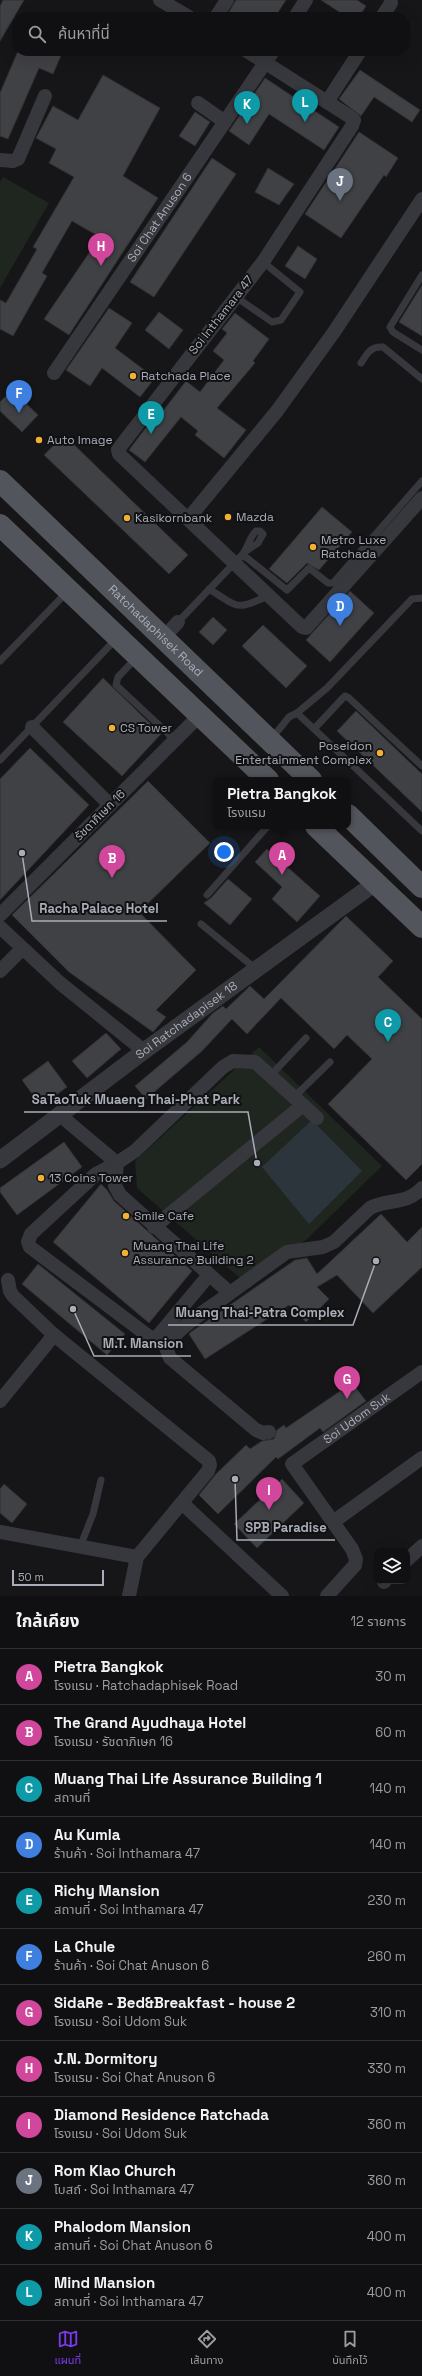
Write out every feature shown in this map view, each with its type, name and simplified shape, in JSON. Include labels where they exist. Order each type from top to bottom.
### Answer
[{"type":"main road","name":"Ratchadaphisek Road","points":[[0,481],[171,629],[270,740],[309,777]]},
{"type":"main road","points":[[0,525],[265,777]]},
{"type":"main road","points":[[351,818],[422,886]]},
{"type":"main road","points":[[319,829],[422,928]]},
{"type":"street","points":[[160,0],[180,12]]},
{"type":"street","points":[[219,12],[227,0]]},
{"type":"street","points":[[298,12],[306,0]]},
{"type":"street","points":[[385,12],[391,2]]},
{"type":"street","points":[[327,102],[357,56]]},
{"type":"street","name":"Soi Inthamara 47","points":[[269,57],[327,102],[354,120],[352,126],[263,262],[118,450],[119,454],[188,519],[240,556],[270,595],[302,627],[306,628],[422,498]]},
{"type":"street","name":"Soi Chat Anuson 6","points":[[54,373],[269,57]]},
{"type":"street","points":[[0,160],[13,161],[18,159],[45,96]]},
{"type":"street","points":[[198,103],[225,122]]},
{"type":"street","points":[[188,519],[277,411],[334,332],[422,199]]},
{"type":"street","name":"รัชดาภิเษก 16","points":[[0,915],[200,715]]},
{"type":"street","points":[[32,727],[110,805]]},
{"type":"street","name":"Soi Ratchadapisek 18","points":[[0,1160],[61,1116],[144,1051],[256,968],[375,883]]},
{"type":"street","points":[[0,927],[22,949],[81,1001],[144,1051]]},
{"type":"street","points":[[0,971],[22,949]]},
{"type":"street","points":[[209,1275],[158,1336],[151,1338],[30,1247],[28,1242],[31,1234],[96,1174],[135,1151],[223,1067],[232,1061],[255,1062],[272,1075],[317,1118]]},
{"type":"street","points":[[154,1227],[299,1101]]},
{"type":"street","points":[[61,1116],[117,1163]]},
{"type":"street","points":[[117,1163],[115,1186],[120,1195],[154,1227],[230,1293]]},
{"type":"street","points":[[269,1432],[263,1433],[256,1430],[170,1358],[166,1348],[170,1339],[287,1252],[323,1247],[334,1242],[370,1208],[377,1204],[410,1198],[422,1188]]},
{"type":"street","points":[[8,1280],[13,1296],[54,1335],[209,1460],[210,1465],[208,1471],[183,1504],[137,1558],[129,1596]]},
{"type":"street","points":[[0,1400],[54,1335]]},
{"type":"street","name":"Soi Udom Suk","points":[[333,1522],[292,1464],[422,1372]]},
{"type":"street","points":[[327,1596],[355,1565],[356,1559],[352,1549],[333,1522],[422,1458]]},
{"type":"street","points":[[183,1504],[282,1596]]},
{"type":"street","points":[[0,1532],[137,1558]]},
{"type":"street","points":[[410,1557],[422,1546]]},
{"type":"lane","points":[[236,297],[272,322],[282,320],[300,292],[263,262]]},
{"type":"lane","points":[[422,275],[390,327],[422,350]]},
{"type":"lane","points":[[361,363],[370,350],[376,346],[383,346],[422,379]]},
{"type":"lane","points":[[171,629],[240,556],[249,560],[287,590],[308,568],[332,584],[422,481]]},
{"type":"lane","points":[[209,589],[239,606],[248,605],[270,595]]},
{"type":"lane","points":[[0,661],[69,590]]},
{"type":"lane","points":[[270,740],[289,717],[297,714],[327,688],[412,599],[422,598]]},
{"type":"lane","points":[[0,760],[118,637]]},
{"type":"lane","points":[[138,656],[118,677],[116,685],[175,740]]},
{"type":"lane","points":[[314,729],[345,696],[349,698],[422,766]]},
{"type":"lane","points":[[297,714],[422,831]]},
{"type":"lane","points":[[207,895],[265,829]]},
{"type":"lane","points":[[201,924],[256,968]]},
{"type":"lane","points":[[272,1075],[306,1038]]},
{"type":"lane","points":[[299,1101],[330,1062]]},
{"type":"lane","points":[[80,1547],[93,1514],[101,1480]]},
{"type":"shaded area","points":[[3,177],[49,203],[0,288],[0,182]]},
{"type":"shaded area","points":[[259,1047],[382,1166],[306,1240],[241,1279],[137,1188],[135,1161]]},
{"type":"shaded area","points":[[312,1120],[362,1171],[309,1224],[262,1167]]},
{"type":"building","points":[[3,0],[24,0],[17,12],[12,12],[12,20],[0,41],[0,6]]},
{"type":"building","points":[[236,0],[286,0],[278,12],[229,12]]},
{"type":"building","points":[[321,0],[357,0],[366,6],[362,12],[339,12]]},
{"type":"building","points":[[16,56],[61,56],[53,74],[39,68],[8,139],[0,136],[0,93]]},
{"type":"building","points":[[360,70],[420,110],[412,122],[374,97],[361,116],[339,99]]},
{"type":"building","points":[[103,75],[160,108],[123,176],[158,198],[69,335],[44,319],[100,237],[72,221],[42,273],[47,276],[13,336],[0,329],[0,300],[6,303],[37,249],[33,247],[74,177],[49,163],[56,149],[36,138],[53,106],[78,120]]},
{"type":"building","points":[[265,78],[339,127],[324,150],[269,114],[249,145],[229,131]]},
{"type":"building","points":[[195,112],[210,122],[195,146],[179,136]]},
{"type":"building","points":[[359,132],[398,158],[386,177],[384,175],[341,238],[305,214]]},
{"type":"building","points":[[212,158],[236,174],[154,297],[130,282]]},
{"type":"building","points":[[268,168],[294,184],[279,205],[255,192]]},
{"type":"building","points":[[298,246],[317,259],[305,279],[285,266]]},
{"type":"building","points":[[422,285],[422,336],[399,322]]},
{"type":"building","points":[[109,308],[132,323],[115,348],[155,378],[140,397],[102,368],[90,386],[66,370]]},
{"type":"building","points":[[159,312],[183,330],[169,349],[145,330]]},
{"type":"building","points":[[235,313],[269,339],[253,361],[255,363],[217,408],[246,430],[224,458],[195,435],[198,431],[181,417],[145,462],[129,450],[160,409],[163,411],[186,381],[200,392],[224,360],[213,351],[227,333],[222,329]]},
{"type":"building","points":[[12,390],[38,415],[22,432],[0,411],[0,402]]},
{"type":"building","points":[[64,435],[188,555],[169,574],[44,455]]},
{"type":"building","name":"Metro Luxe Ratchada","points":[[322,507],[352,532],[319,570],[307,563],[287,583],[269,569]]},
{"type":"building","points":[[350,591],[374,613],[330,662],[306,640]]},
{"type":"building","points":[[213,617],[227,630],[213,645],[199,632]]},
{"type":"building","points":[[263,625],[307,666],[286,688],[242,646]]},
{"type":"building","name":"CS Tower","points":[[103,678],[161,734],[122,776],[63,722]]},
{"type":"building","name":"Poseidon Entertainment Complex","points":[[356,711],[422,774],[422,812],[337,731]]},
{"type":"building","points":[[30,748],[89,805],[0,900],[0,779]]},
{"type":"building","points":[[148,781],[210,843],[139,912],[196,970],[156,1010],[166,1017],[153,1032],[69,972],[12,915]]},
{"type":"building","points":[[267,849],[320,896],[297,922],[272,899],[282,887],[255,862]]},
{"type":"building","points":[[228,879],[252,899],[230,925],[204,903],[211,898]]},
{"type":"building","points":[[346,916],[393,961],[378,977],[422,1019],[422,1164],[406,1180],[328,1104],[372,1059],[347,1035],[334,1049],[281,998],[247,1034],[232,1019],[202,1051],[146,1099],[135,1086],[187,1042],[213,1013],[223,1006],[226,1009],[250,986],[264,999]]},
{"type":"building","points":[[106,1033],[121,1049],[87,1078],[72,1061]]},
{"type":"building","points":[[48,1061],[67,1087],[41,1106],[22,1080]]},
{"type":"building","name":"13 Coins Tower","points":[[64,1142],[82,1167],[17,1215],[0,1192],[0,1188]]},
{"type":"building","name":"Muang Thai Life Assurance Building 2","points":[[101,1184],[114,1201],[192,1271],[149,1323],[53,1242]]},
{"type":"building","points":[[381,1214],[407,1242],[422,1227],[422,1267],[373,1313],[337,1275],[317,1287],[329,1299],[306,1322],[289,1305],[205,1359],[189,1334],[191,1332],[295,1260],[307,1258],[317,1274]]},
{"type":"building","points":[[38,1264],[125,1334],[107,1355],[22,1284]]},
{"type":"building","points":[[352,1383],[366,1401],[323,1432],[320,1428],[278,1459],[276,1457],[218,1514],[199,1495],[216,1474],[246,1445],[250,1449],[262,1441],[274,1439],[277,1430],[284,1425],[286,1428]]},
{"type":"building","points":[[282,1479],[304,1503],[257,1548],[234,1524]]},
{"type":"building","points":[[4,1484],[27,1504],[12,1523],[0,1513],[0,1489]]},
{"type":"place","name":"Mind Mansion","points":[[305,122]]},
{"type":"place","name":"Phalodom Mansion","points":[[247,124]]},
{"type":"place","name":"Rom Klao Church","points":[[340,201]]},
{"type":"place","name":"J.N. Dormitory","points":[[101,266]]},
{"type":"place","name":"Ratchada Place","points":[[133,376]]},
{"type":"place","name":"La Chule","points":[[19,413]]},
{"type":"place","name":"Richy Mansion","points":[[151,434]]},
{"type":"place","name":"Auto Image","points":[[39,440]]},
{"type":"place","name":"Mazda","points":[[228,517]]},
{"type":"place","name":"Kasikornbank","points":[[127,518]]},
{"type":"place","name":"Metro Luxe Ratchada","points":[[313,547]]},
{"type":"place","name":"Au Kumla","points":[[340,626]]},
{"type":"place","name":"CS Tower","points":[[112,728]]},
{"type":"place","name":"Poseidon Entertainment Complex","points":[[380,753]]},
{"type":"place","name":"Racha Palace Hotel","points":[[22,853]]},
{"type":"place","name":"Pietra Bangkok","points":[[282,875]]},
{"type":"place","name":"The Grand Ayudhaya Hotel","points":[[112,878]]},
{"type":"place","name":"Muang Thai Life Assurance Building 1","points":[[388,1042]]},
{"type":"place","name":"SaTaoTuk Muaeng Thai-Phat Park","points":[[257,1163]]},
{"type":"place","name":"13 Coins Tower","points":[[41,1178]]},
{"type":"place","name":"Smile Cafe","points":[[126,1216]]},
{"type":"place","name":"Muang Thai Life Assurance Building 2","points":[[125,1253]]},
{"type":"place","name":"Muang Thai-Patra Complex","points":[[376,1261]]},
{"type":"place","name":"M.T. Mansion","points":[[73,1309]]},
{"type":"place","name":"SidaRe - Bed&Breakfast - house 2","points":[[347,1399]]},
{"type":"place","name":"SPB Paradise","points":[[235,1479]]},
{"type":"place","name":"Diamond Residence Ratchada","points":[[269,1510]]}]
